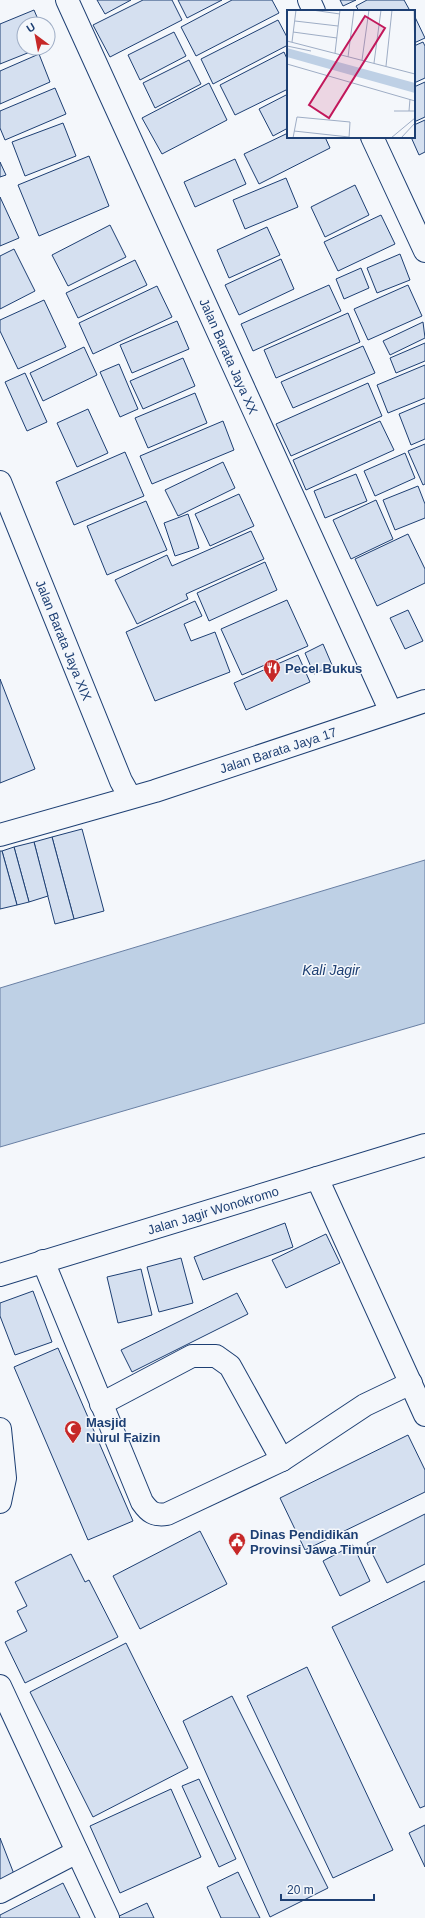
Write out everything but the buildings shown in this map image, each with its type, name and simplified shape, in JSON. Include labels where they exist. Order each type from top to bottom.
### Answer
[{"type":"street","name":"Jalan Barata Jaya XX","points":[[67,0],[391,712]]},
{"type":"street","points":[[309,0],[314,10]]},
{"type":"street","points":[[372,138],[425,251]]},
{"type":"street","name":"Jalan Barata Jaya XIX","points":[[0,482],[118,774],[130,797]]},
{"type":"street","name":"Jalan Barata Jaya 17","points":[[0,835],[130,797],[156,791],[425,701]]},
{"type":"street","name":"Jalan Jagir Wonokromo","points":[[0,1275],[425,1145]]},
{"type":"street","points":[[317,1178],[425,1415]]},
{"type":"street","points":[[43,1262],[142,1502],[152,1513],[160,1515],[167,1514],[282,1460],[365,1405],[411,1383]]},
{"type":"street","points":[[101,1404],[192,1356],[216,1356],[230,1366],[282,1460]]},
{"type":"street","points":[[0,1429],[3,1476],[0,1502]]},
{"type":"street","points":[[0,1686],[108,1918]]},
{"type":"street","points":[[0,1892],[77,1852]]},
{"type":"water","name":"Kali Jagir","points":[[425,860],[425,1023],[0,1147],[0,988]]},
{"type":"place","name":"Pecel Bukus","points":[[272,683]]},
{"type":"place","name":"Masjid Nurul Faizin","points":[[73,1444]]},
{"type":"place","name":"Dinas Pendidikan Provinsi Jawa Timur","points":[[237,1556]]}]
